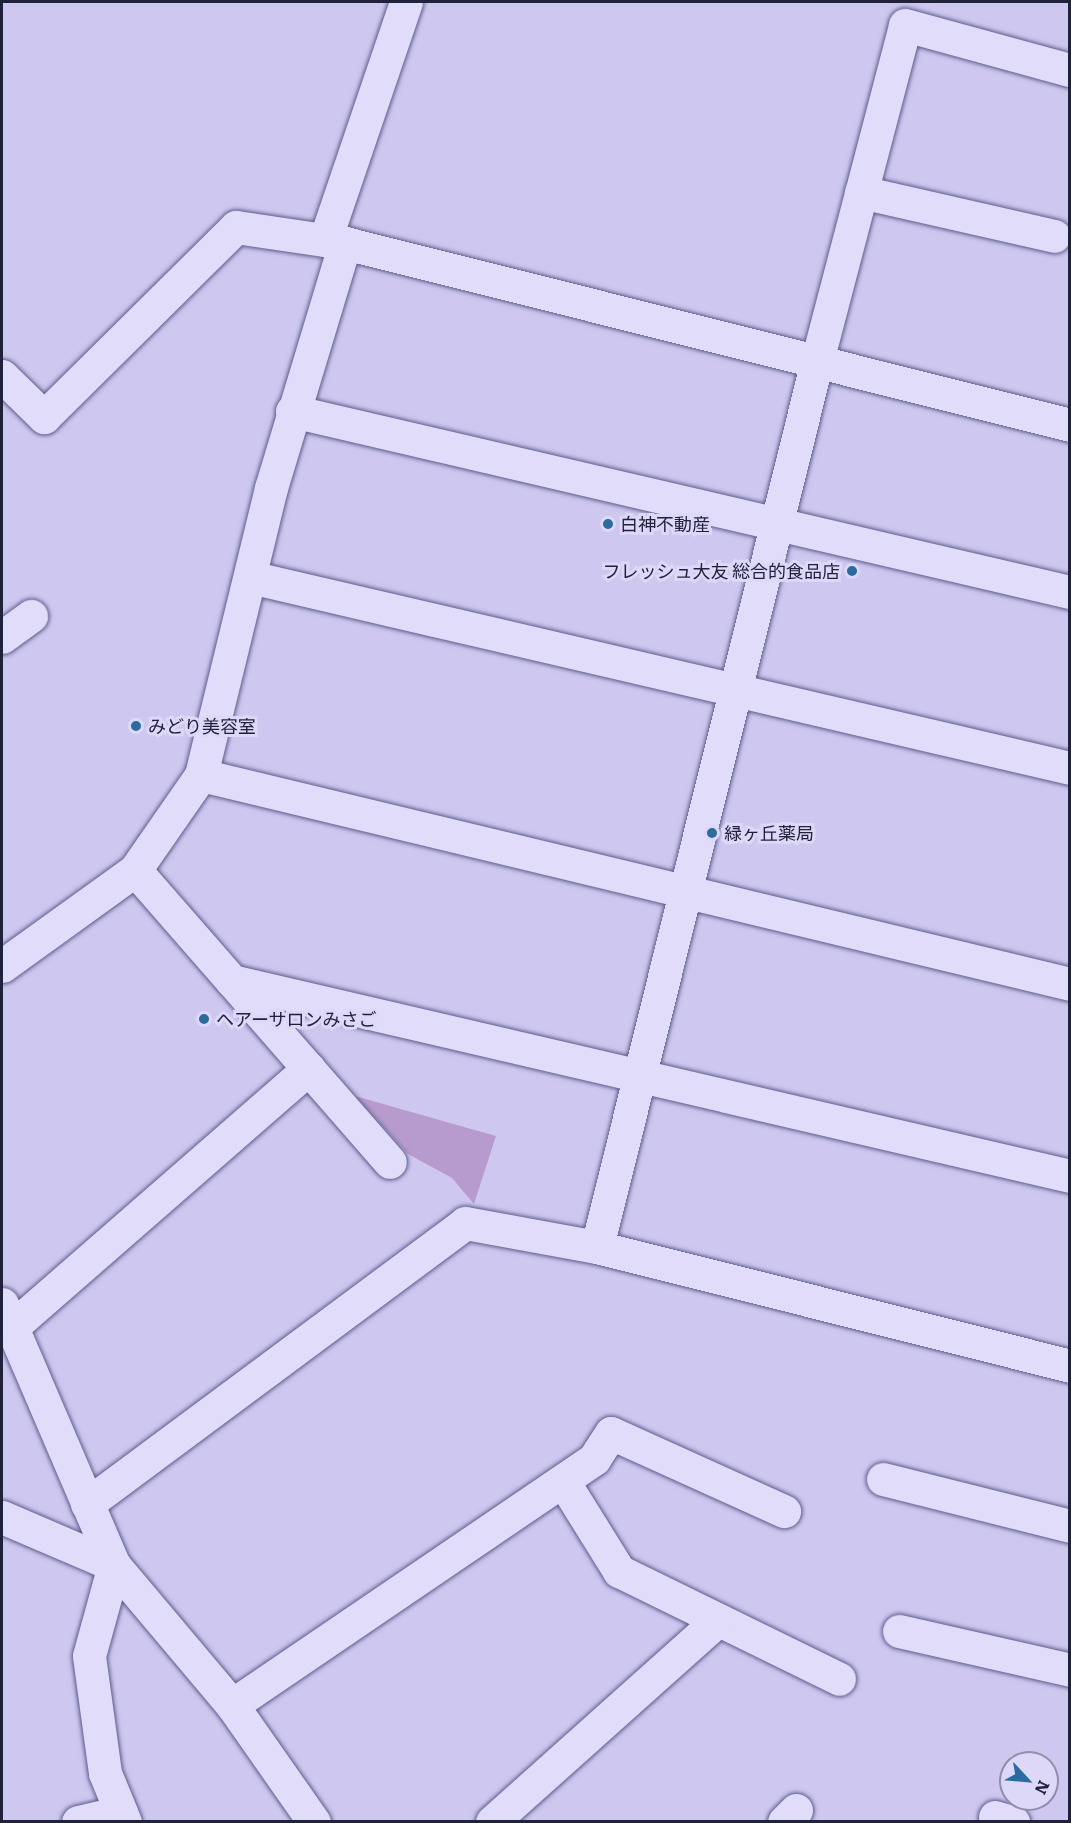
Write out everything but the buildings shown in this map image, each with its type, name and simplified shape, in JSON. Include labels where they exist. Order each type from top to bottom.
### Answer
[{"type":"street","points":[[2,966],[135,870],[201,775],[335,241],[406,2]]},
{"type":"street","points":[[597,1247],[817,360],[905,25],[1070,70]]},
{"type":"street","points":[[861,192],[1054,236]]},
{"type":"street","points":[[2,376],[44,417],[236,227],[335,241],[1070,425]]},
{"type":"street","points":[[292,411],[1070,592]]},
{"type":"street","points":[[250,577],[736,687],[1070,768]]},
{"type":"street","points":[[2,637],[31,616]]},
{"type":"street","points":[[201,775],[1070,984]]},
{"type":"street","points":[[135,870],[390,1162]]},
{"type":"street","points":[[232,981],[1070,1176]]},
{"type":"street","points":[[309,1068],[6,1316],[114,1565],[232,1705],[314,1821]]},
{"type":"street","points":[[87,1504],[465,1223],[597,1247],[1070,1366]]},
{"type":"street","points":[[232,1705],[594,1459],[611,1433],[784,1511]]},
{"type":"street","points":[[883,1479],[1070,1526]]},
{"type":"street","points":[[563,1481],[619,1571],[839,1679]]},
{"type":"street","points":[[2,1517],[114,1565]]},
{"type":"street","points":[[78,1821],[123,1817],[105,1773],[89,1656],[114,1565]]},
{"type":"street","points":[[492,1821],[718,1620]]},
{"type":"street","points":[[899,1630],[1070,1670]]},
{"type":"shaded area","points":[[355,1096],[496,1136],[474,1204],[452,1178],[408,1154]]},
{"type":"place","name":"白神不動産","points":[[608,524]]},
{"type":"place","name":"フレッシュ大友 総合的食品店","points":[[852,571]]},
{"type":"place","name":"みどり美容室","points":[[136,726]]},
{"type":"place","name":"緑ヶ丘薬局","points":[[712,833]]},
{"type":"place","name":"ヘアーサロンみさご","points":[[204,1019]]}]
